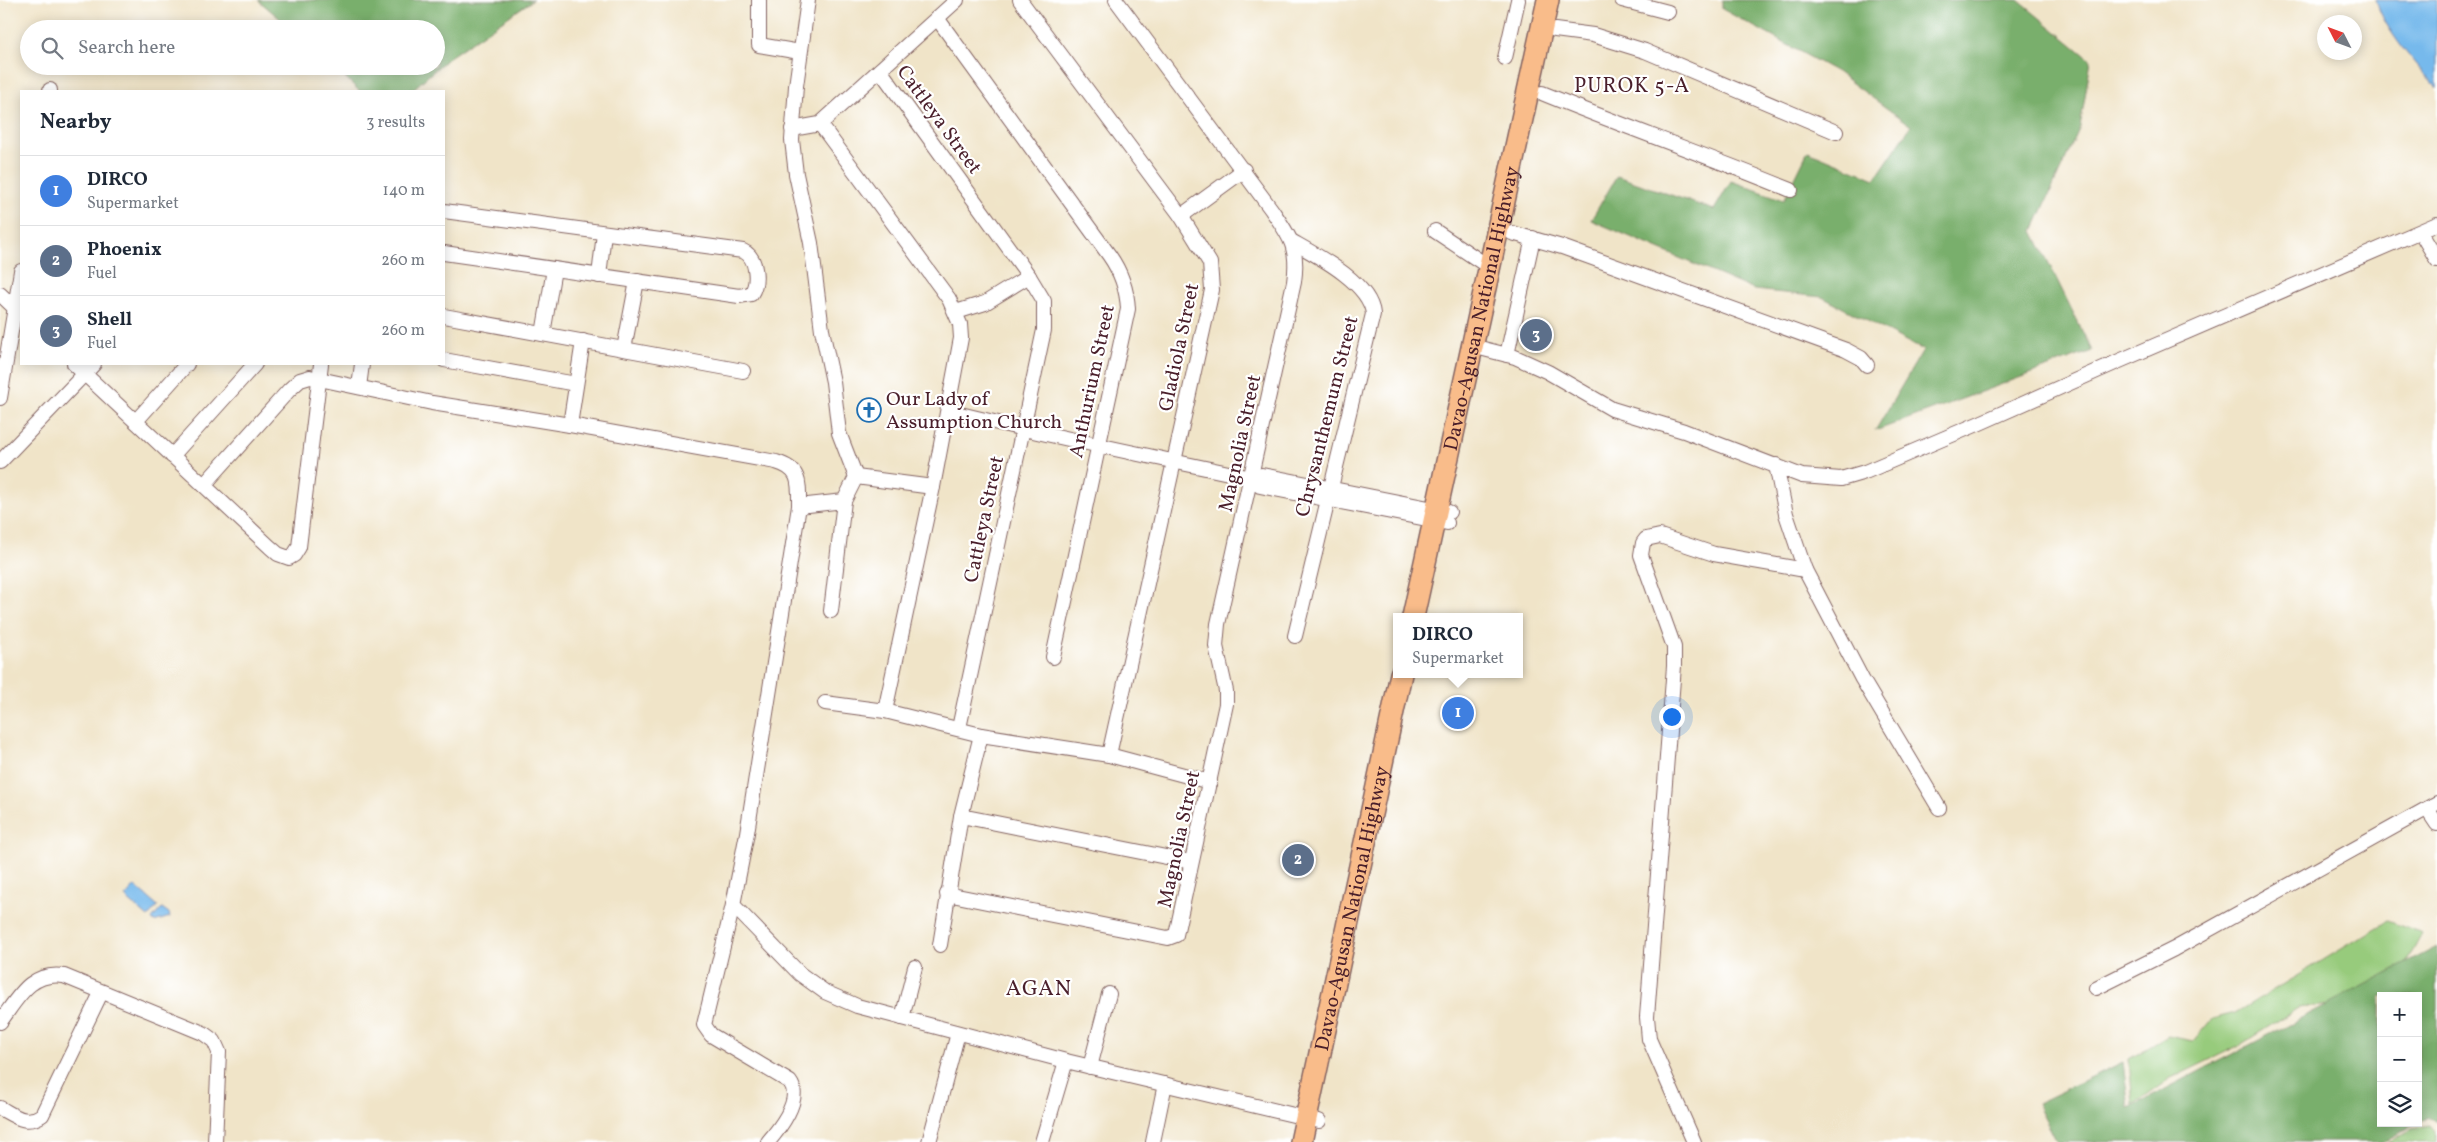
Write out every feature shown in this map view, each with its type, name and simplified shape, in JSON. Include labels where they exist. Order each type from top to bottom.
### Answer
[{"type":"highway","name":"Davao-Agusan National Highway","points":[[1479,348],[1489,267],[1548,0]]},
{"type":"highway","name":"Davao-Agusan National Highway","points":[[1414,613],[1441,516],[1479,348],[1512,233],[1561,0]]},
{"type":"highway","name":"Davao-Agusan National Highway","points":[[1428,613],[1441,516]]},
{"type":"highway","name":"Davao-Agusan National Highway","points":[[1315,1142],[1312,1120],[1400,678]]},
{"type":"highway","name":"Davao-Agusan National Highway","points":[[1301,1142],[1312,1120],[1414,678]]},
{"type":"street","points":[[758,0],[759,45],[800,52]]},
{"type":"street","points":[[808,0],[800,52],[792,129],[796,174],[811,243],[822,330],[833,382],[839,433],[856,477],[844,502],[830,611]]},
{"type":"street","points":[[792,129],[820,124],[957,0]]},
{"type":"street","name":"Gladiola Street","points":[[1020,0],[1181,216],[1210,264],[1213,275],[1212,290],[1109,756]]},
{"type":"street","name":"Magnolia Street","points":[[947,894],[1168,938],[1176,935],[1226,704],[1226,691],[1218,658],[1218,624],[1252,478],[1294,282],[1296,268],[1293,242],[1244,170],[1116,0]]},
{"type":"street","points":[[1505,58],[1518,0]]},
{"type":"street","points":[[1622,0],[1668,12]]},
{"type":"street","name":"Anthurium Street","points":[[937,18],[1110,255],[1128,292],[1128,309],[1053,657]]},
{"type":"street","points":[[1554,30],[1593,35],[1637,48],[1836,132]]},
{"type":"street","name":"Cattleya Street","points":[[880,70],[1030,276],[1044,301],[1045,316],[1023,429],[959,728]]},
{"type":"street","points":[[1542,93],[1623,126],[1714,158],[1791,190]]},
{"type":"street","points":[[820,124],[949,299],[960,324],[961,338],[948,411],[885,711]]},
{"type":"street","points":[[1181,216],[1244,170]]},
{"type":"street","points":[[445,211],[738,250],[749,254],[754,261],[754,289],[752,294],[745,296],[445,253]]},
{"type":"street","points":[[1479,348],[1507,355],[1548,372],[1612,409],[1684,431],[1802,476],[1840,479],[1864,472],[2421,233],[2437,224]]},
{"type":"street","points":[[1435,231],[1489,267]]},
{"type":"street","points":[[599,276],[604,233]]},
{"type":"street","points":[[1512,233],[1533,238],[1846,350],[1860,358],[1867,365]]},
{"type":"street","points":[[2421,233],[2437,260]]},
{"type":"street","points":[[1507,355],[1533,238]]},
{"type":"street","name":"Chrysanthemum Street","points":[[1293,242],[1319,257],[1358,285],[1367,295],[1372,305],[1373,314],[1328,493],[1295,636]]},
{"type":"street","points":[[543,334],[554,269]]},
{"type":"street","points":[[956,312],[985,303],[1030,276]]},
{"type":"street","points":[[624,349],[637,281]]},
{"type":"street","points":[[0,398],[18,311],[20,284]]},
{"type":"street","points":[[0,294],[18,311]]},
{"type":"street","points":[[445,316],[743,371]]},
{"type":"street","points":[[570,425],[583,341]]},
{"type":"street","points":[[445,360],[576,384]]},
{"type":"street","points":[[136,421],[186,365]]},
{"type":"street","points":[[172,456],[255,365]]},
{"type":"street","points":[[0,462],[84,367],[172,456],[278,554],[289,558],[294,555],[299,547],[321,365]]},
{"type":"street","points":[[359,387],[362,365]]},
{"type":"street","points":[[204,485],[289,390],[300,380],[310,376],[432,403],[570,425],[784,464],[798,477],[799,506],[734,905],[704,1025],[711,1035],[790,1082],[793,1087],[792,1102],[768,1142]]},
{"type":"street","points":[[948,411],[1252,478],[1262,476],[1328,493],[1441,516]]},
{"type":"street","points":[[1776,465],[1786,514],[1805,570],[1862,679],[1939,808]]},
{"type":"street","points":[[856,477],[933,487]]},
{"type":"street","points":[[799,506],[844,502]]},
{"type":"street","points":[[1694,1142],[1660,1066],[1649,1032],[1648,1007],[1674,656],[1669,632],[1641,550],[1646,539],[1660,536],[1714,554],[1805,570]]},
{"type":"street","points":[[825,703],[885,711],[980,734],[1109,756],[1210,782]]},
{"type":"street","points":[[940,945],[961,816],[980,734]]},
{"type":"street","points":[[2096,988],[2174,949],[2432,806],[2437,824]]},
{"type":"street","points":[[961,816],[1191,862]]},
{"type":"street","points":[[734,905],[777,953],[800,974],[825,992],[857,1006],[1066,1061],[1312,1120]]},
{"type":"street","points":[[902,1018],[915,967]]},
{"type":"street","points":[[0,1022],[24,990],[36,979],[52,974],[64,976],[203,1033],[214,1041],[219,1052],[215,1142]]},
{"type":"street","points":[[0,1108],[27,1121],[34,1121],[42,1115],[102,993]]},
{"type":"street","points":[[1090,1067],[1109,994]]},
{"type":"street","points":[[929,1142],[958,1033]]},
{"type":"street","points":[[1042,1142],[1066,1061]]},
{"type":"street","points":[[1153,1142],[1165,1084]]},
{"type":"green space","points":[[258,0],[533,0],[445,61],[445,20],[281,20]]},
{"type":"green space","points":[[1722,0],[2018,0],[2091,60],[2080,127],[2033,231],[2092,351],[1875,431],[1923,350],[1822,297],[1754,290],[1591,220],[1617,176],[1714,210],[1731,181],[1784,200],[1808,151],[1875,179],[1911,126],[1837,72],[1722,9]]},
{"type":"green space","points":[[343,75],[429,75],[412,90],[358,90]]},
{"type":"green space","points":[[2388,921],[2422,934],[2401,973],[2337,1003],[2298,1008],[2240,1045],[2168,1080],[2133,1105],[2129,1059],[2168,1036],[2193,1041],[2212,1019],[2235,1013]]},
{"type":"green space","points":[[2437,947],[2437,1122],[2430,1117],[2422,1121],[2422,992],[2377,992],[2377,1127],[2410,1127],[2383,1142],[2057,1142],[2037,1103],[2123,1062],[2129,1108]]},
{"type":"green space","points":[[2430,1126],[2437,1134],[2437,1142],[2389,1142],[2412,1129]]},
{"type":"water","points":[[2376,0],[2437,0],[2437,88],[2393,35]]},
{"type":"water","points":[[135,886],[158,906],[148,917],[125,897]]},
{"type":"water","points":[[162,908],[169,913],[170,917],[154,922],[152,919]]},
{"type":"place","name":"Shell","points":[[1536,335]]},
{"type":"place","name":"Our Lady of Assumption Church","points":[[869,410]]},
{"type":"place","name":"DIRCO","points":[[1458,713]]},
{"type":"place","name":"Phoenix","points":[[1298,860]]},
{"type":"district","name":"PUROK 5-A","points":[[1632,85]]},
{"type":"district","name":"AGAN","points":[[1039,987]]}]
